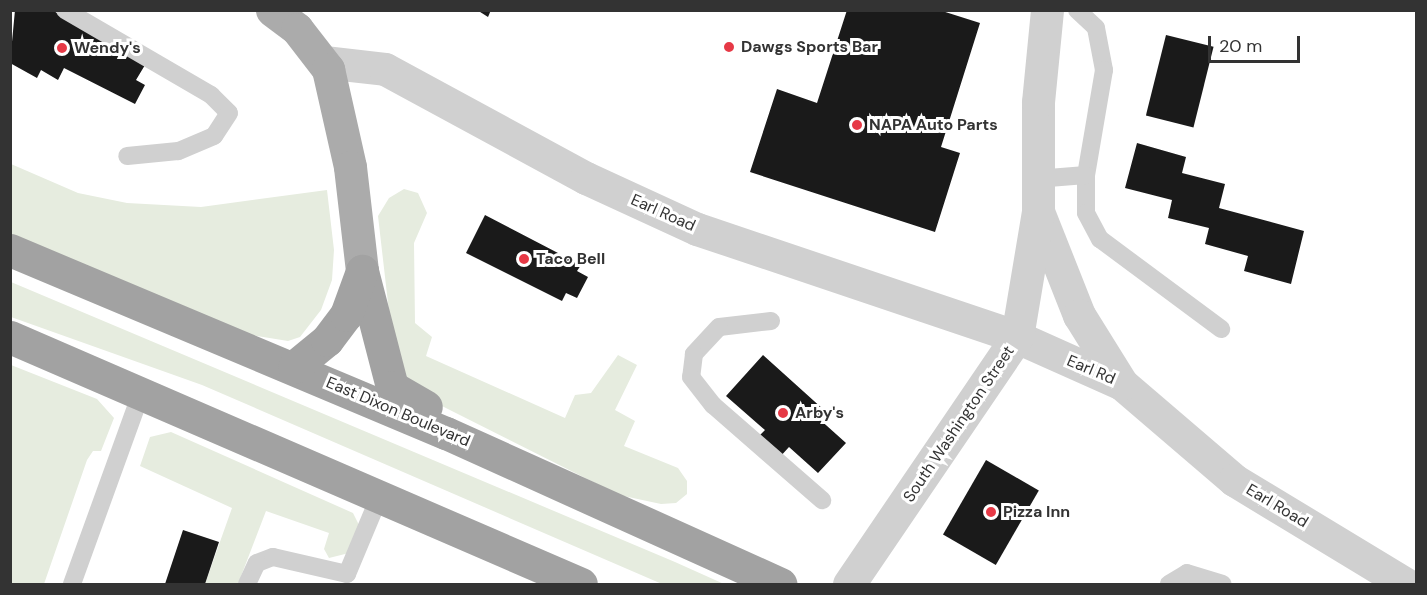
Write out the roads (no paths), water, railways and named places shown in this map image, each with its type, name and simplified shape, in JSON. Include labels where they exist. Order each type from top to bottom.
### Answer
[{"type":"highway","name":"East Dixon Boulevard","points":[[10,250],[446,433],[780,585]]},
{"type":"highway","points":[[294,368],[327,340],[346,315],[362,271]]},
{"type":"highway","points":[[362,271],[392,387],[437,413],[446,433]]},
{"type":"highway","points":[[10,337],[380,495],[580,585]]},
{"type":"main road","points":[[272,10],[297,29],[324,62],[350,167],[362,271]]},
{"type":"street","name":"South Washington Street","points":[[849,585],[1017,337],[1038,212],[1036,179],[1047,10]]},
{"type":"street","name":"Earl Road","points":[[324,62],[385,69],[586,178],[697,229],[1017,337]]},
{"type":"street","name":"South Washington Street","points":[[1038,212],[1079,315],[1122,384]]},
{"type":"street","name":"Earl Rd","points":[[1017,337],[1122,384],[1157,417]]},
{"type":"street","name":"Earl Road","points":[[1157,417],[1234,480],[1406,584]]},
{"type":"lane","points":[[65,10],[211,95],[229,113],[214,136],[178,150],[127,156]]},
{"type":"lane","points":[[1077,10],[1096,28],[1104,70],[1086,175],[1086,213],[1100,238],[1221,329]]},
{"type":"lane","points":[[1036,179],[1086,175]]},
{"type":"lane","points":[[771,321],[719,327],[694,354],[691,377],[713,405],[822,500]]},
{"type":"lane","points":[[72,585],[141,393]]},
{"type":"lane","points":[[247,585],[257,563],[273,557],[347,574],[380,495]]},
{"type":"lane","points":[[1169,585],[1187,573],[1222,585]]},
{"type":"place","name":"Dawgs Sports Bar","points":[[729,47]]},
{"type":"place","name":"Wendy's","points":[[62,48]]},
{"type":"place","name":"NAPA Auto Parts","points":[[857,125]]},
{"type":"place","name":"Taco Bell","points":[[524,259]]},
{"type":"place","name":"Arby's","points":[[783,413]]},
{"type":"place","name":"Pizza Inn","points":[[991,512]]}]
